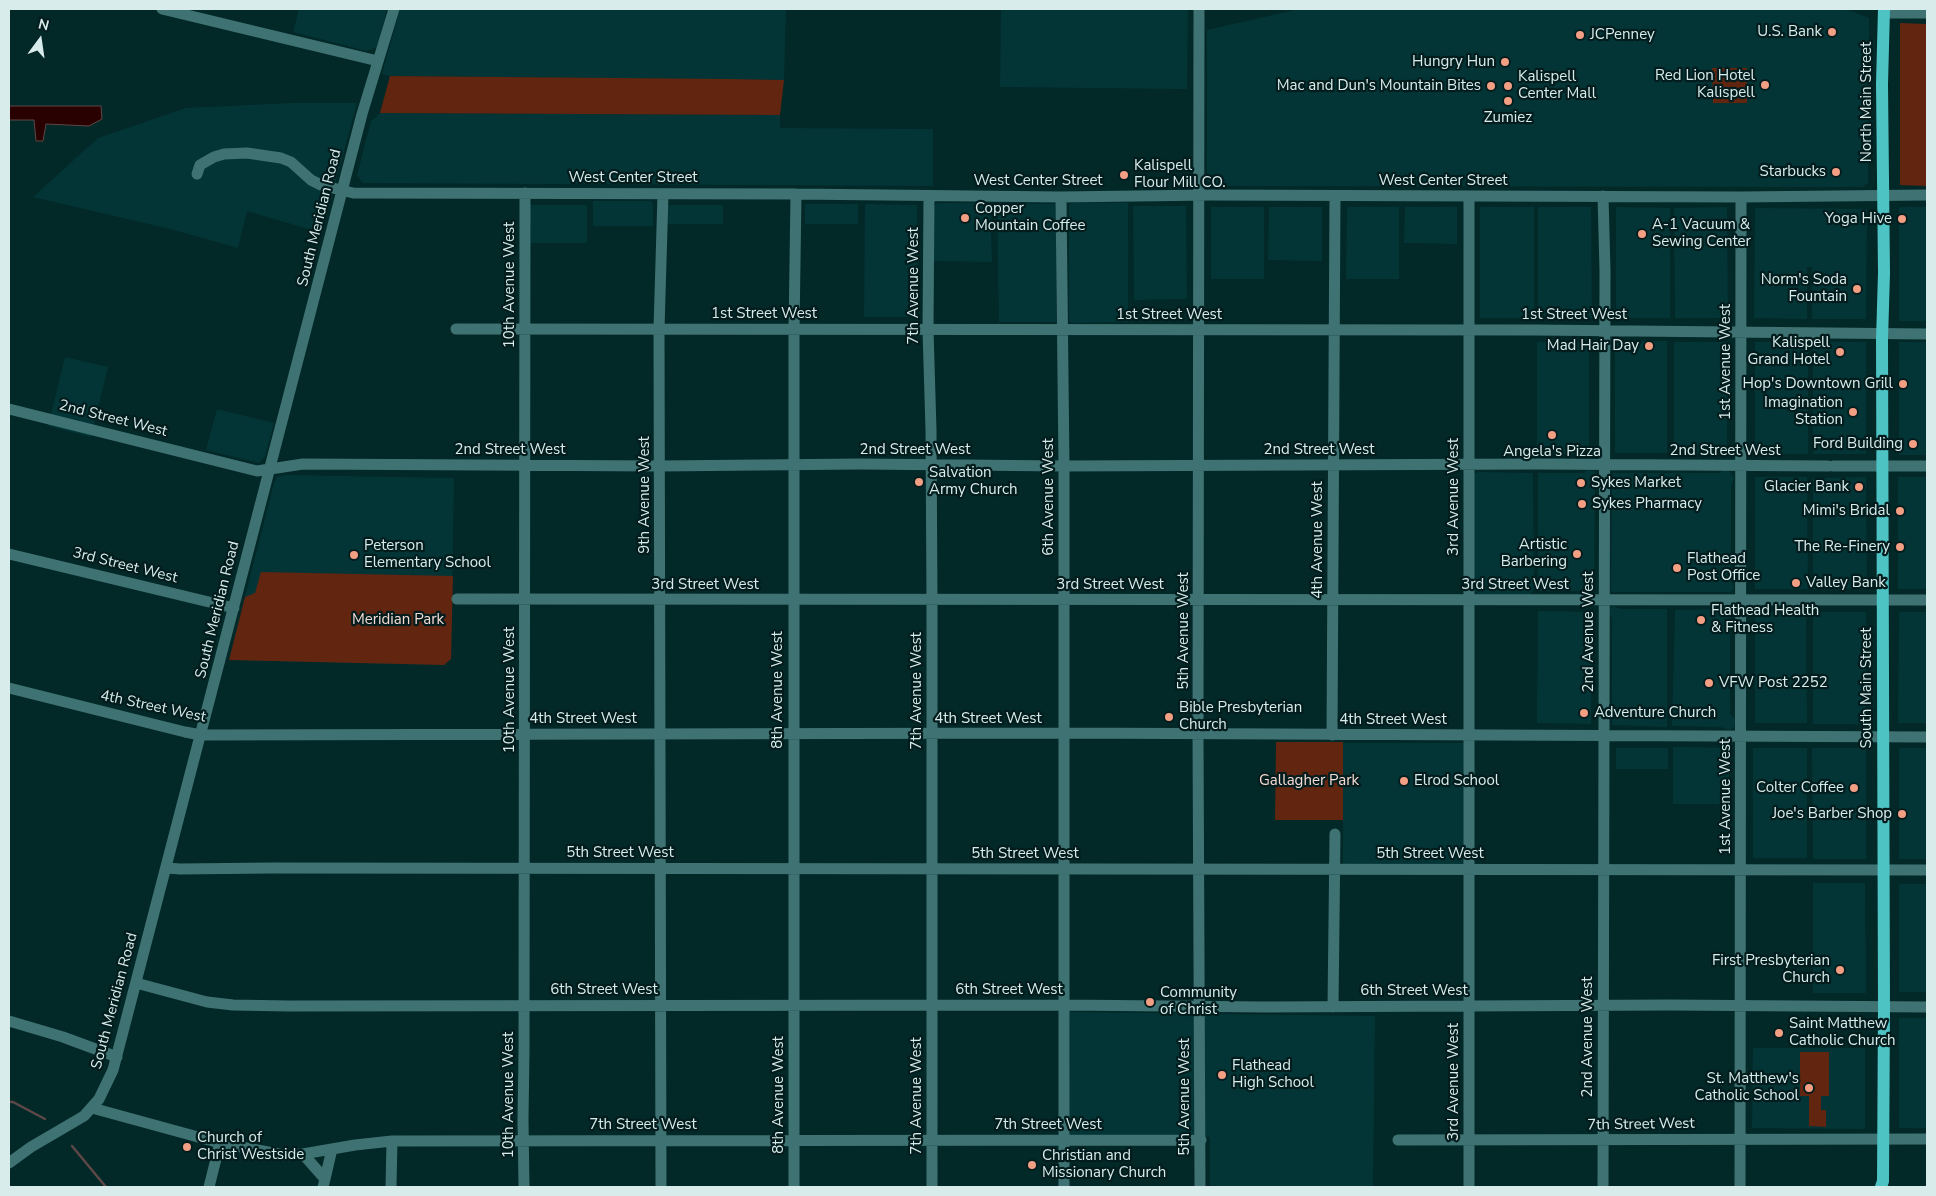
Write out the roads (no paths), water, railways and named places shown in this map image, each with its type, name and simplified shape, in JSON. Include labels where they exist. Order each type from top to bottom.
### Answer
[{"type":"main road","name":"North Main Street","points":[[1883,196],[1884,11]]},
{"type":"main road","name":"South Main Street","points":[[1883,196],[1883,1185]]},
{"type":"street","points":[[162,9],[378,61]]},
{"type":"street","name":"South Meridian Road","points":[[9,1164],[31,1147],[78,1120],[92,1108],[105,1089],[117,1057],[362,114],[394,9]]},
{"type":"street","name":"5th Avenue West","points":[[1199,9],[1200,600],[1198,734],[1200,1187]]},
{"type":"street","points":[[1884,11],[1927,13]]},
{"type":"street","name":"West Center Street","points":[[197,174],[200,165],[214,157],[236,153],[264,154],[291,162],[312,180],[332,189],[353,193],[929,196],[1741,197],[1927,195]]},
{"type":"street","name":"10th Avenue West","points":[[524,1187],[525,193]]},
{"type":"street","name":"9th Avenue West","points":[[661,1187],[659,329],[663,194]]},
{"type":"street","name":"8th Avenue West","points":[[794,1187],[793,734],[796,194]]},
{"type":"street","name":"7th Avenue West","points":[[929,196],[928,330],[932,600],[932,1187]]},
{"type":"street","name":"6th Avenue West","points":[[1061,196],[1064,466],[1064,1187]]},
{"type":"street","name":"4th Avenue West","points":[[1332,735],[1335,196]]},
{"type":"street","name":"3rd Avenue West","points":[[1469,196],[1469,1187]]},
{"type":"street","name":"2nd Avenue West","points":[[1603,196],[1603,1187]]},
{"type":"street","name":"1st Avenue West","points":[[1740,1187],[1741,197]]},
{"type":"street","name":"1st Street West","points":[[456,329],[1604,330],[1927,334]]},
{"type":"street","name":"2nd Street West","points":[[9,410],[257,470],[303,464],[660,466],[1469,464],[1927,466]]},
{"type":"street","name":"3rd Street West","points":[[9,554],[234,608]]},
{"type":"street","name":"3rd Street West","points":[[457,599],[1927,600]]},
{"type":"street","name":"4th Street West","points":[[9,688],[201,735],[1064,733],[1741,737],[1927,736]]},
{"type":"street","points":[[1333,1007],[1335,834]]},
{"type":"street","name":"5th Street West","points":[[166,868],[1927,870]]},
{"type":"street","name":"6th Street West","points":[[136,983],[192,999],[233,1005],[1065,1005],[1199,1007],[1740,1005],[1927,1007]]},
{"type":"street","points":[[9,1021],[63,1037],[117,1057]]},
{"type":"street","name":"7th Street West","points":[[92,1108],[220,1143],[284,1155],[303,1154],[355,1144],[392,1141],[1201,1140]]},
{"type":"street","name":"7th Street West","points":[[1398,1140],[1927,1139]]},
{"type":"street","points":[[391,1187],[392,1141]]},
{"type":"street","points":[[209,1187],[220,1143]]},
{"type":"street","points":[[324,1183],[332,1149]]},
{"type":"street","points":[[303,1154],[324,1183]]},
{"type":"waterway","points":[[9,1102],[13,1102],[45,1119]]},
{"type":"waterway","points":[[72,1146],[106,1187]]},
{"type":"place","name":"U.S. Bank","points":[[1832,32]]},
{"type":"place","name":"JCPenney","points":[[1580,35]]},
{"type":"place","name":"Hungry Hun","points":[[1505,62]]},
{"type":"place","name":"Red Lion Hotel Kalispell","points":[[1765,85]]},
{"type":"place","name":"Mac and Dun's Mountain Bites","points":[[1491,86]]},
{"type":"place","name":"Kalispell Center Mall","points":[[1508,86]]},
{"type":"place","name":"Zumiez","points":[[1508,101]]},
{"type":"place","name":"Starbucks","points":[[1836,172]]},
{"type":"place","name":"Kalispell Flour Mill CO.","points":[[1124,175]]},
{"type":"place","name":"Copper Mountain Coffee","points":[[965,218]]},
{"type":"place","name":"Yoga Hive","points":[[1902,219]]},
{"type":"place","name":"A-1 Vacuum & Sewing Center","points":[[1642,234]]},
{"type":"place","name":"Norm's Soda Fountain","points":[[1857,289]]},
{"type":"place","name":"Mad Hair Day","points":[[1649,346]]},
{"type":"place","name":"Kalispell Grand Hotel","points":[[1840,352]]},
{"type":"place","name":"Hop's Downtown Grill","points":[[1903,384]]},
{"type":"place","name":"Imagination Station","points":[[1853,412]]},
{"type":"place","name":"Angela's Pizza","points":[[1552,435]]},
{"type":"place","name":"Ford Building","points":[[1913,444]]},
{"type":"place","name":"Salvation Army Church","points":[[919,482]]},
{"type":"place","name":"Sykes Market","points":[[1581,483]]},
{"type":"place","name":"Glacier Bank","points":[[1859,487]]},
{"type":"place","name":"Sykes Pharmacy","points":[[1582,504]]},
{"type":"place","name":"Mimi's Bridal","points":[[1900,511]]},
{"type":"place","name":"The Re-Finery","points":[[1900,547]]},
{"type":"place","name":"Artistic Barbering","points":[[1577,554]]},
{"type":"place","name":"Peterson Elementary School","points":[[354,555]]},
{"type":"place","name":"Flathead Post Office","points":[[1677,568]]},
{"type":"place","name":"Valley Bank","points":[[1796,583]]},
{"type":"place","name":"Flathead Health & Fitness","points":[[1701,620]]},
{"type":"place","name":"VFW Post 2252","points":[[1709,683]]},
{"type":"place","name":"Adventure Church","points":[[1584,713]]},
{"type":"place","name":"Bible Presbyterian Church","points":[[1169,717]]},
{"type":"place","name":"Elrod School","points":[[1404,781]]},
{"type":"place","name":"Colter Coffee","points":[[1854,788]]},
{"type":"place","name":"Joe's Barber Shop","points":[[1902,814]]},
{"type":"place","name":"First Presbyterian Church","points":[[1840,970]]},
{"type":"place","name":"Community of Christ","points":[[1150,1002]]},
{"type":"place","name":"Saint Matthew Catholic Church","points":[[1779,1033]]},
{"type":"place","name":"Flathead High School","points":[[1222,1075]]},
{"type":"place","name":"St. Matthew's Catholic School","points":[[1809,1088]]},
{"type":"place","name":"Church of Christ Westside","points":[[187,1147]]},
{"type":"place","name":"Christian and Missionary Church","points":[[1032,1165]]},
{"type":"park label","name":"Meridian Park","points":[[398,620]]},
{"type":"park label","name":"Gallagher Park","points":[[1309,781]]}]
